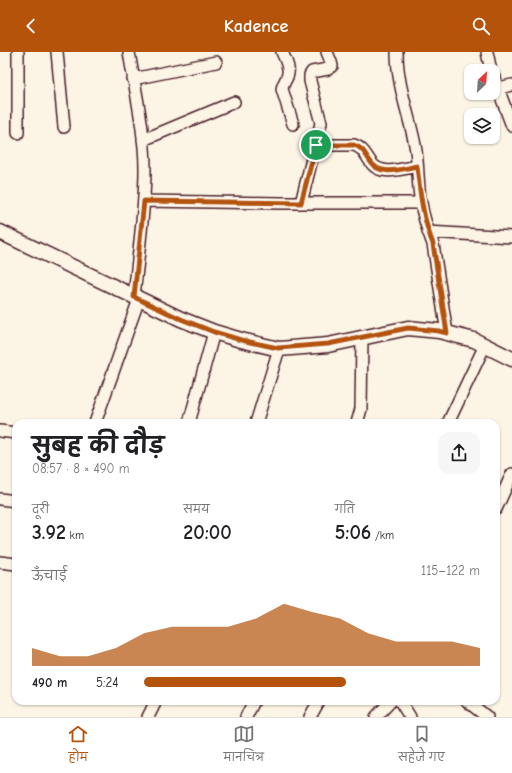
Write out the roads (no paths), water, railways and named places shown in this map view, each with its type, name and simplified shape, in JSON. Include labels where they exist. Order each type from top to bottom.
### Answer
[{"type":"street","points":[[18,52],[18,133]]},
{"type":"street","points":[[57,52],[64,127]]},
{"type":"street","points":[[96,419],[136,298],[144,201],[145,168],[143,140],[129,52]]},
{"type":"street","points":[[282,52],[289,72],[283,83],[282,89],[293,124]]},
{"type":"street","points":[[301,203],[321,124],[310,81],[310,75],[312,72],[328,69],[332,66],[332,62],[327,52]]},
{"type":"street","points":[[397,52],[397,69],[402,96],[415,146],[420,203],[433,244],[447,333]]},
{"type":"street","points":[[487,52],[490,64]]},
{"type":"street","points":[[133,79],[216,62]]},
{"type":"street","points":[[500,88],[512,85]]},
{"type":"street","points":[[500,93],[512,126]]},
{"type":"street","points":[[143,140],[234,102]]},
{"type":"street","points":[[316,145],[354,145],[363,150],[376,168],[382,170],[417,166]]},
{"type":"street","points":[[144,201],[420,203]]},
{"type":"street","points":[[0,232],[181,319],[214,332],[241,340],[278,348],[328,344],[408,328],[439,331],[474,340],[512,359]]},
{"type":"street","points":[[428,232],[512,237]]},
{"type":"street","points":[[190,419],[214,332]]},
{"type":"street","points":[[358,419],[361,409],[362,338]]},
{"type":"street","points":[[450,419],[485,345]]},
{"type":"street","points":[[257,419],[278,348]]},
{"type":"street","points":[[0,430],[12,432]]},
{"type":"street","points":[[500,500],[512,474]]},
{"type":"street","points":[[0,499],[12,500]]},
{"type":"street","points":[[0,562],[12,564]]},
{"type":"street","points":[[148,717],[154,705]]},
{"type":"street","points":[[246,717],[252,705]]},
{"type":"street","points":[[310,717],[317,705]]},
{"type":"street","points":[[376,717],[387,705]]},
{"type":"street","points":[[402,705],[410,717]]},
{"type":"street","points":[[471,705],[487,717]]}]
